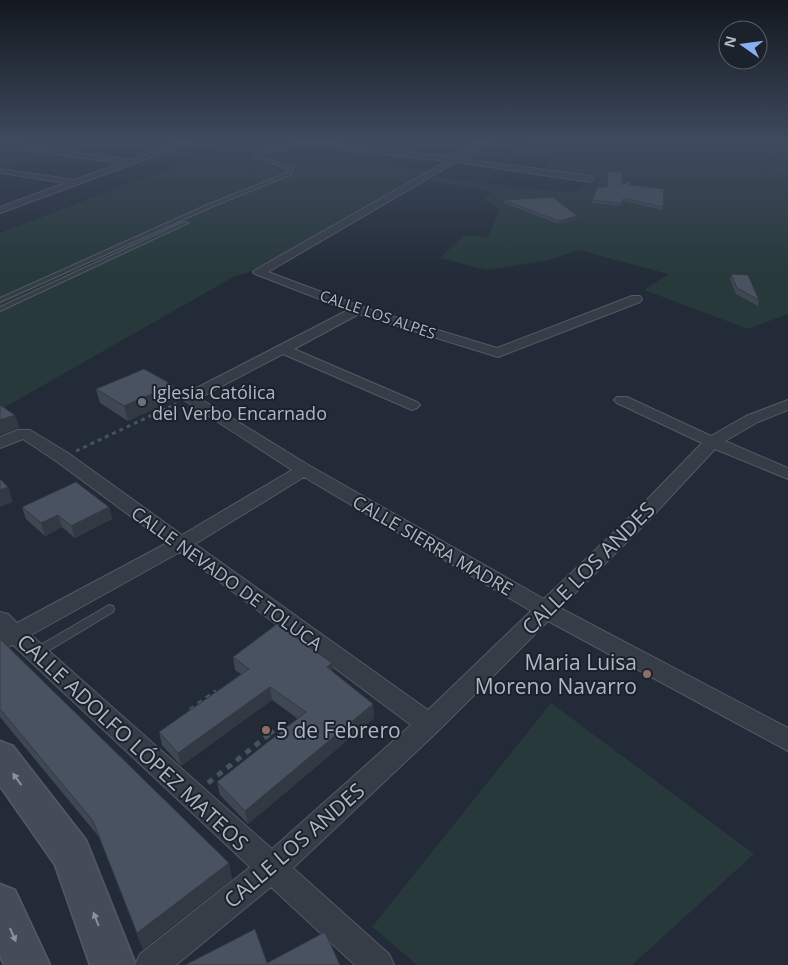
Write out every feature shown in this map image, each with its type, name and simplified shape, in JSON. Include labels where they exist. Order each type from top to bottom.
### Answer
[{"type":"main road","points":[[0,757],[72,854],[113,965]]},
{"type":"main road","points":[[0,905],[27,965]]},
{"type":"street","points":[[0,210],[64,187]]},
{"type":"street","name":"CALLE LOS ALPES","points":[[408,187],[259,272],[358,310],[498,353],[636,299]]},
{"type":"street","points":[[0,204],[10,206]]},
{"type":"street","points":[[188,398],[358,310]]},
{"type":"street","points":[[283,348],[412,405]]},
{"type":"street","name":"CALLE SIERRA MADRE","points":[[188,398],[304,470],[546,610],[788,740]]},
{"type":"street","points":[[622,400],[712,442],[788,474]]},
{"type":"street","name":"CALLE LOS ANDES","points":[[151,965],[271,869],[429,724],[640,517],[712,442],[752,419],[787,406]]},
{"type":"street","name":"CALLE NEVADO DE TOLUCA","points":[[0,443],[24,433],[62,457],[429,724]]},
{"type":"street","points":[[5,632],[180,544],[304,470]]},
{"type":"street","name":"CALLE ADOLFO LÓPEZ MATEOS","points":[[5,632],[36,653],[378,965]]},
{"type":"lane","points":[[0,300],[111,249],[254,188]]},
{"type":"lane","points":[[0,309],[250,193],[254,188]]},
{"type":"lane","points":[[36,653],[109,609]]},
{"type":"path","points":[[62,457],[188,398]]},
{"type":"path","points":[[186,713],[216,690]]},
{"type":"path","points":[[192,796],[277,728]]},
{"type":"shaded area","points":[[121,187],[400,187],[247,273],[235,276],[0,410],[0,233]]},
{"type":"shaded area","points":[[464,187],[509,187],[575,192],[584,187],[788,187],[788,314],[748,329],[644,290],[668,274],[579,250],[549,260],[486,270],[440,258],[465,235],[488,237],[500,210],[484,198],[493,192]]},
{"type":"shaded area","points":[[551,703],[754,854],[632,965],[417,965],[372,927]]},
{"type":"building","points":[[598,187],[664,189],[663,207],[624,198],[622,203],[592,200]]},
{"type":"building","points":[[553,197],[577,216],[559,221],[504,200]]},
{"type":"building","points":[[731,274],[748,275],[759,300],[737,288]]},
{"type":"building","points":[[144,369],[173,385],[124,406],[96,389]]},
{"type":"building","points":[[0,405],[15,415],[0,420]]},
{"type":"building","points":[[0,479],[8,487],[0,490]]},
{"type":"building","points":[[76,482],[109,507],[71,526],[58,515],[41,523],[22,507]]},
{"type":"building","points":[[277,624],[332,663],[327,667],[373,704],[245,811],[217,782],[306,712],[270,687],[178,753],[159,732],[249,669],[233,657]]},
{"type":"building","points":[[0,639],[229,863],[137,933],[93,821],[0,709]]},
{"type":"building","points":[[255,929],[267,963],[325,932],[340,965],[185,965]]},
{"type":"place","name":"Iglesia Católica del Verbo Encarnado","points":[[142,402]]},
{"type":"place","name":"Maria Luisa Moreno Navarro","points":[[647,674]]},
{"type":"place","name":"5 de Febrero","points":[[266,730]]}]
